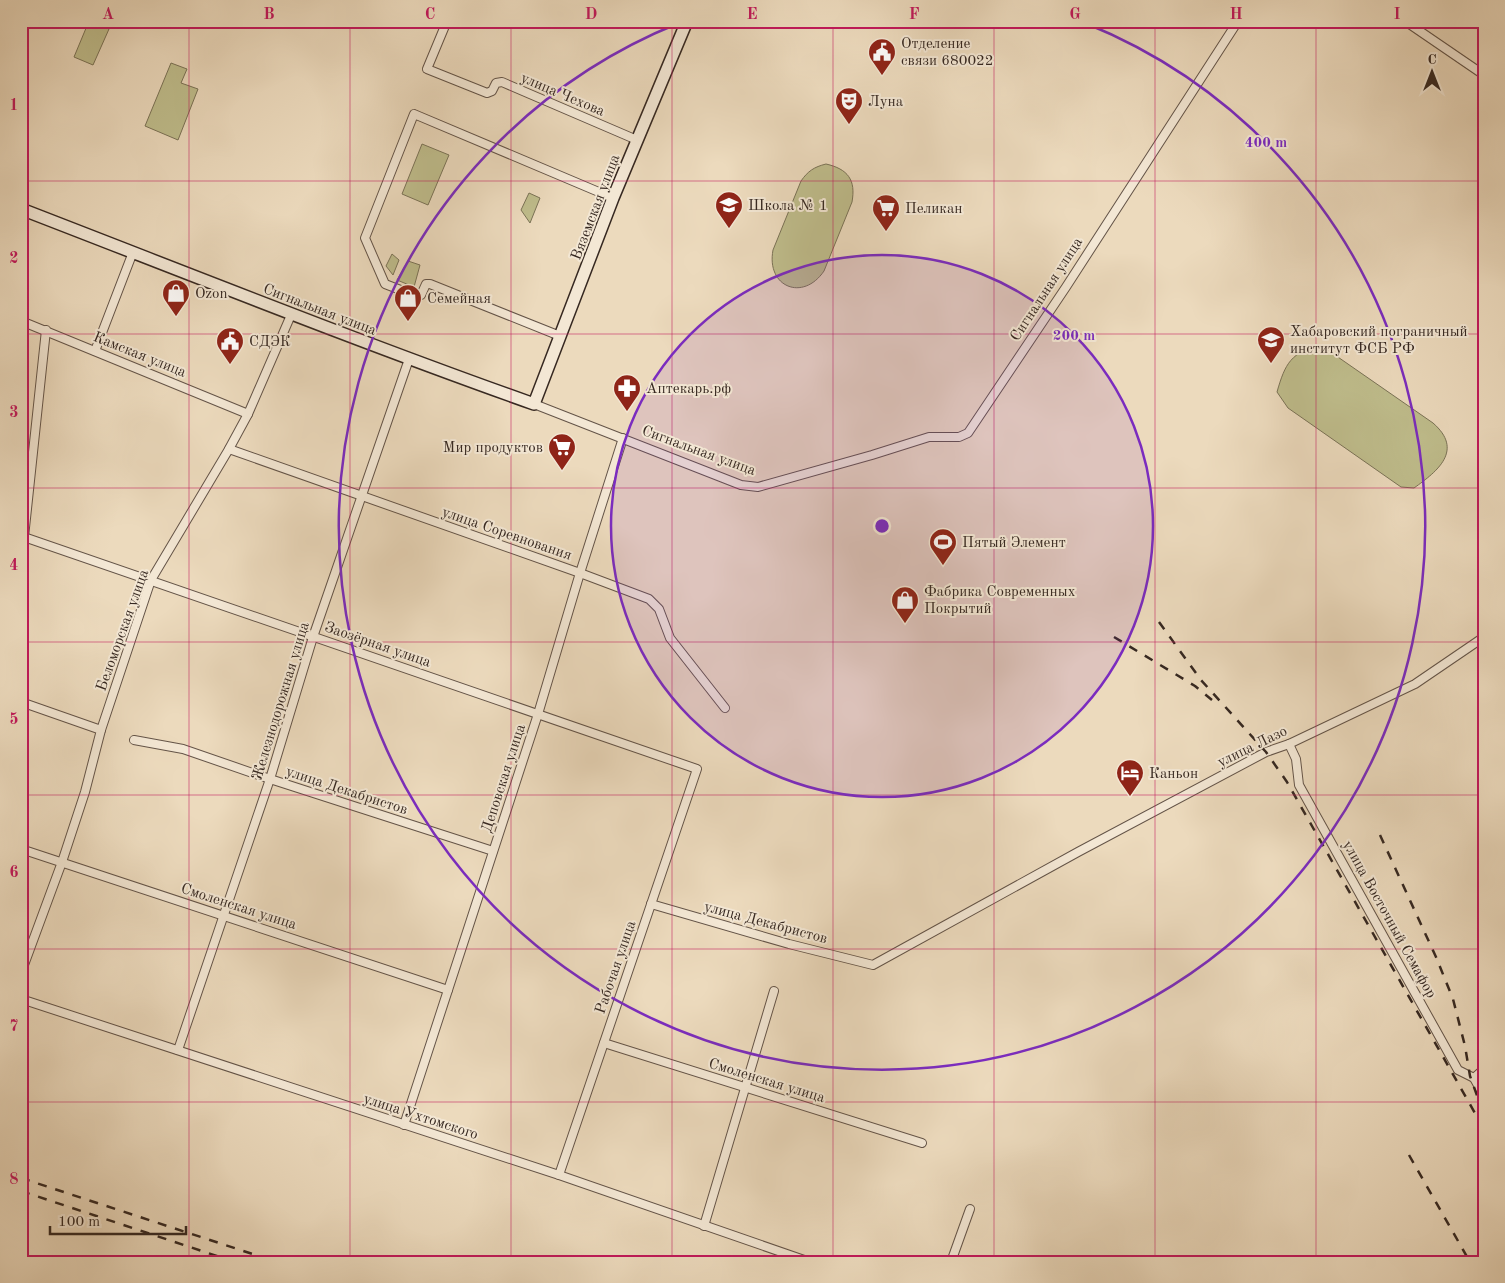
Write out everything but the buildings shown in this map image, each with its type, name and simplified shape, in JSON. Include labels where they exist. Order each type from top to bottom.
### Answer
[{"type":"street","name":"улица Чехова","points":[[447,21],[427,69],[487,93],[492,91],[496,83],[502,82],[637,140]]},
{"type":"street","name":"Вяземская улица","points":[[534,404],[613,198],[687,21]]},
{"type":"street","name":"Сигнальная улица","points":[[21,209],[409,360],[534,404],[741,485],[758,487],[929,437],[959,437],[968,433],[1066,287],[1238,21]]},
{"type":"street","points":[[1405,21],[1484,75]]},
{"type":"street","points":[[560,336],[430,284],[426,284],[420,295],[416,296],[385,284],[365,238],[414,114],[613,198]]},
{"type":"street","points":[[95,351],[133,252]]},
{"type":"street","name":"Беломорская улица","points":[[21,973],[62,862],[85,792],[101,730],[151,580],[230,449],[248,414],[291,315]]},
{"type":"street","name":"Камская улица","points":[[21,321],[248,414]]},
{"type":"street","points":[[23,537],[46,330]]},
{"type":"street","name":"Железнодорожная улица","points":[[178,1050],[270,779],[313,637],[409,360]]},
{"type":"street","name":"Деповская улица","points":[[404,1125],[538,714],[623,438]]},
{"type":"street","name":"улица Соревнования","points":[[230,449],[649,599],[659,609],[670,638],[725,708]]},
{"type":"street","name":"Заозёрная улица","points":[[23,537],[697,769]]},
{"type":"street","name":"улица Лазо","points":[[873,965],[1266,752],[1289,744],[1415,684],[1484,638]]},
{"type":"street","points":[[21,702],[101,730]]},
{"type":"street","name":"улица Декабристов","points":[[134,740],[183,749],[493,851]]},
{"type":"street","name":"улица Восточный Семафор","points":[[1289,744],[1296,759],[1299,785],[1458,1070],[1474,1078],[1484,1096]]},
{"type":"street","name":"Рабочая улица","points":[[559,1175],[697,769]]},
{"type":"street","name":"Смоленская улица","points":[[21,849],[448,990]]},
{"type":"street","name":"улица Декабристов","points":[[651,904],[789,944],[873,965]]},
{"type":"street","points":[[704,1226],[774,992]]},
{"type":"street","name":"улица Ухтомского","points":[[21,999],[559,1175],[810,1262]]},
{"type":"street","name":"Смоленская улица","points":[[604,1043],[922,1143]]},
{"type":"street","points":[[1474,1078],[1484,1069]]},
{"type":"street","points":[[951,1262],[970,1209]]},
{"type":"shaded area","points":[[89,21],[109,29],[93,65],[74,57]]},
{"type":"shaded area","points":[[171,63],[187,69],[181,83],[198,89],[178,140],[145,126]]},
{"type":"shaded area","points":[[422,144],[449,155],[428,205],[402,194]]},
{"type":"shaded area","points":[[826,164],[840,169],[849,177],[853,187],[852,202],[824,271],[815,281],[806,286],[797,288],[788,286],[775,273],[772,263],[773,250],[801,181],[812,170]]},
{"type":"shaded area","points":[[529,193],[540,198],[530,223],[521,210]]},
{"type":"shaded area","points":[[392,254],[399,260],[393,275],[386,266]]},
{"type":"shaded area","points":[[408,261],[420,265],[414,287],[397,280]]},
{"type":"shaded area","points":[[1322,346],[1433,423],[1442,433],[1447,451],[1444,459],[1439,467],[1414,488],[1401,487],[1288,408],[1277,392],[1283,374],[1291,360],[1303,351]]},
{"type":"railway","points":[[1159,622],[1201,680],[1266,752],[1287,782],[1484,1129]]},
{"type":"railway","points":[[1114,637],[1195,686],[1212,700]]},
{"type":"railway","points":[[1380,835],[1436,957],[1453,999],[1465,1046],[1470,1076],[1484,1115]]},
{"type":"railway","points":[[1409,1155],[1470,1262]]},
{"type":"railway","points":[[21,1178],[277,1262]]},
{"type":"railway","points":[[21,1191],[235,1262]]},
{"type":"place","name":"Отделение связи 680022","points":[[882,76]]},
{"type":"place","name":"Луна","points":[[849,125]]},
{"type":"place","name":"Школа № 1","points":[[729,229]]},
{"type":"place","name":"Пеликан","points":[[886,232]]},
{"type":"place","name":"Ozon","points":[[176,317]]},
{"type":"place","name":"Семейная","points":[[408,322]]},
{"type":"place","name":"Хабаровский пограничный институт ФСБ РФ","points":[[1271,364]]},
{"type":"place","name":"СДЭК","points":[[230,365]]},
{"type":"place","name":"Аптекарь.рф","points":[[627,412]]},
{"type":"place","name":"Мир продуктов","points":[[562,471]]},
{"type":"place","name":"Пятый Элемент","points":[[943,566]]},
{"type":"place","name":"Фабрика Современных Покрытий","points":[[905,624]]},
{"type":"place","name":"Каньон","points":[[1130,797]]}]
